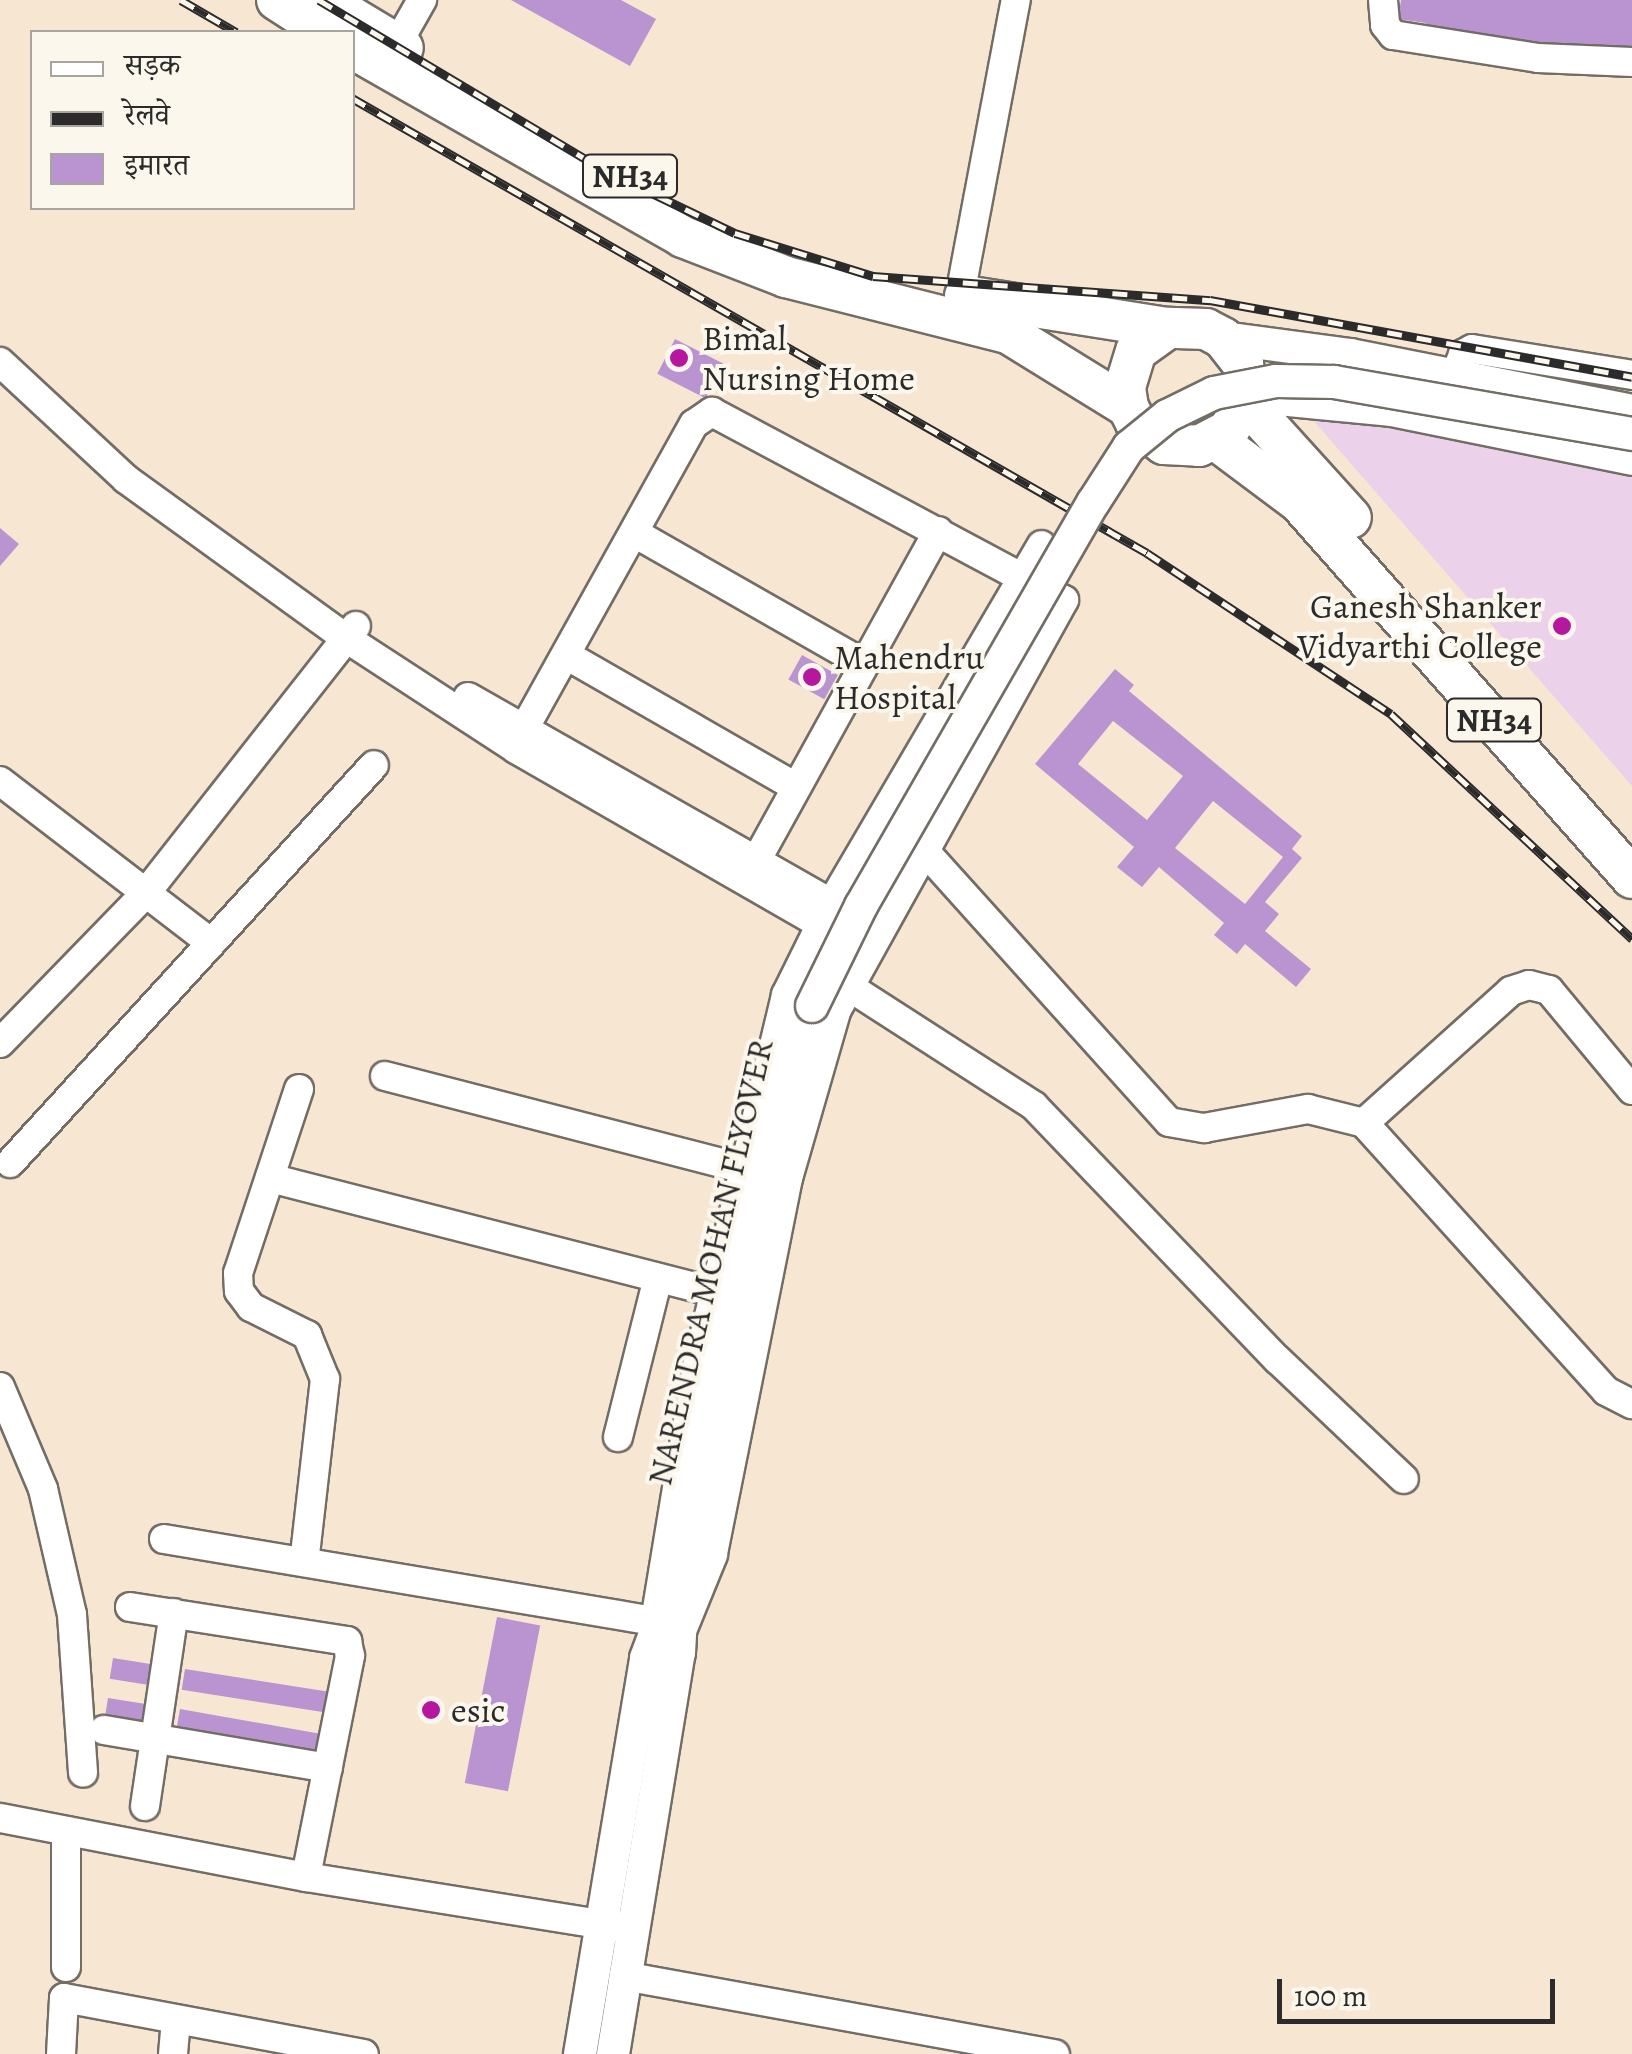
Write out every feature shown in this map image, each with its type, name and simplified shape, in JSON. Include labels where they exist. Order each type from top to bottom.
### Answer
[{"type":"highway","points":[[277,0],[324,30]]},
{"type":"highway","name":"NH34","points":[[323,0],[691,209],[846,269],[960,295],[1168,328],[1206,329],[1223,338],[1243,364],[1246,399],[1632,844]]},
{"type":"highway","name":"NH34","points":[[355,50],[684,237],[786,277],[1008,333],[1128,407],[1164,444],[1182,448],[1216,440],[1310,514],[1632,878]]},
{"type":"highway","points":[[1128,407],[1124,388],[1136,351],[1168,328]]},
{"type":"highway","points":[[1216,440],[1246,399]]},
{"type":"main road","points":[[1223,338],[1632,411]]},
{"type":"main road","name":"NARENDRA MOHAN FLYOVER","points":[[618,1927],[667,1629],[789,1072],[812,1006],[862,906],[1129,447],[1166,416],[1214,393],[1276,381],[1334,382],[1632,434]]},
{"type":"main road","points":[[1246,399],[1392,410],[1632,459]]},
{"type":"main road","points":[[613,2054],[624,1976],[618,1927]]},
{"type":"main road","points":[[580,2054],[618,1927]]},
{"type":"street","points":[[397,44],[422,0]]},
{"type":"street","points":[[960,295],[1016,0]]},
{"type":"street","points":[[1383,0],[1385,25],[1393,35],[1538,58],[1632,62]]},
{"type":"street","points":[[1454,378],[1462,354],[1472,349],[1632,375]]},
{"type":"street","points":[[0,362],[102,452],[126,480],[352,631],[516,748],[872,940]]},
{"type":"street","points":[[524,729],[638,535],[694,424],[712,412],[1064,600],[872,940],[848,986],[818,1061],[788,1178],[713,1554],[667,1629]]},
{"type":"street","points":[[756,861],[938,532]]},
{"type":"street","points":[[638,535],[864,664]]},
{"type":"street","points":[[667,1629],[714,1292],[786,996],[826,914],[1042,545]]},
{"type":"street","points":[[352,631],[756,861],[826,914]]},
{"type":"street","points":[[0,1043],[145,894],[352,631]]},
{"type":"street","points":[[568,656],[796,787]]},
{"type":"street","points":[[10,1163],[374,765]]},
{"type":"street","points":[[0,781],[211,943]]},
{"type":"street","points":[[922,849],[1169,1122],[1204,1128],[1308,1109],[1364,1122],[1606,1391],[1632,1404]]},
{"type":"street","points":[[1364,1122],[1511,991],[1529,985],[1549,990],[1632,1090]]},
{"type":"street","points":[[848,986],[1034,1106],[1278,1360],[1404,1479]]},
{"type":"street","points":[[386,1076],[742,1168]]},
{"type":"street","points":[[300,1089],[238,1274],[238,1291],[251,1306],[307,1335],[325,1378],[304,1562]]},
{"type":"street","points":[[270,1178],[714,1292]]},
{"type":"street","points":[[618,1437],[658,1278]]},
{"type":"street","points":[[0,1387],[43,1489],[72,1615],[83,1773]]},
{"type":"street","points":[[164,1539],[667,1629]]},
{"type":"street","points":[[130,1607],[347,1641],[350,1656],[306,1878]]},
{"type":"street","points":[[145,1806],[174,1612]]},
{"type":"street","points":[[104,1730],[328,1768]]},
{"type":"street","points":[[0,1818],[306,1878],[618,1927]]},
{"type":"street","points":[[66,1831],[66,1967]]},
{"type":"street","points":[[624,1976],[1054,2054]]},
{"type":"street","points":[[61,2054],[64,1998],[176,2022],[364,2054]]},
{"type":"street","points":[[173,2054],[176,2022]]},
{"type":"shaded area","name":"Ganesh Shanker Vidyarthi College","points":[[1305,411],[1632,466],[1632,786]]},
{"type":"building","points":[[511,0],[621,0],[656,19],[630,66]]},
{"type":"building","points":[[1401,0],[1632,0],[1632,57],[1425,29],[1426,23],[1398,19]]},
{"type":"building","points":[[675,339],[723,364],[705,398],[657,374]]},
{"type":"building","points":[[0,528],[19,544],[0,566]]},
{"type":"building","points":[[802,655],[838,675],[824,699],[788,679]]},
{"type":"building","points":[[1115,669],[1134,685],[1129,691],[1302,836],[1292,849],[1302,858],[1265,902],[1279,914],[1265,931],[1311,969],[1296,987],[1245,944],[1237,954],[1214,935],[1224,923],[1159,867],[1142,887],[1117,867],[1134,847],[1035,764]],"holes":[[[1113,721],[1183,776],[1147,820],[1078,764]],[[1213,801],[1283,857],[1245,904],[1175,848]]]},
{"type":"building","points":[[497,1617],[540,1625],[508,1791],[465,1783]]},
{"type":"building","points":[[113,1658],[164,1666],[161,1687],[110,1679]]},
{"type":"building","points":[[185,1669],[332,1692],[329,1713],[182,1690]]},
{"type":"building","points":[[108,1698],[158,1706],[155,1726],[105,1718]]},
{"type":"building","points":[[180,1709],[326,1735],[322,1754],[177,1729]]},
{"type":"railway","points":[[181,0],[233,30]]},
{"type":"railway","points":[[319,0],[604,170],[735,233],[873,276],[1210,300],[1632,377]]},
{"type":"railway","points":[[355,100],[1147,553],[1391,714],[1632,939]]},
{"type":"place","name":"Bimal Nursing Home","points":[[679,358]]},
{"type":"place","name":"Ganesh Shanker Vidyarthi College","points":[[1562,626]]},
{"type":"place","name":"Mahendru Hospital","points":[[812,677]]},
{"type":"place","name":"esic","points":[[431,1710]]}]
